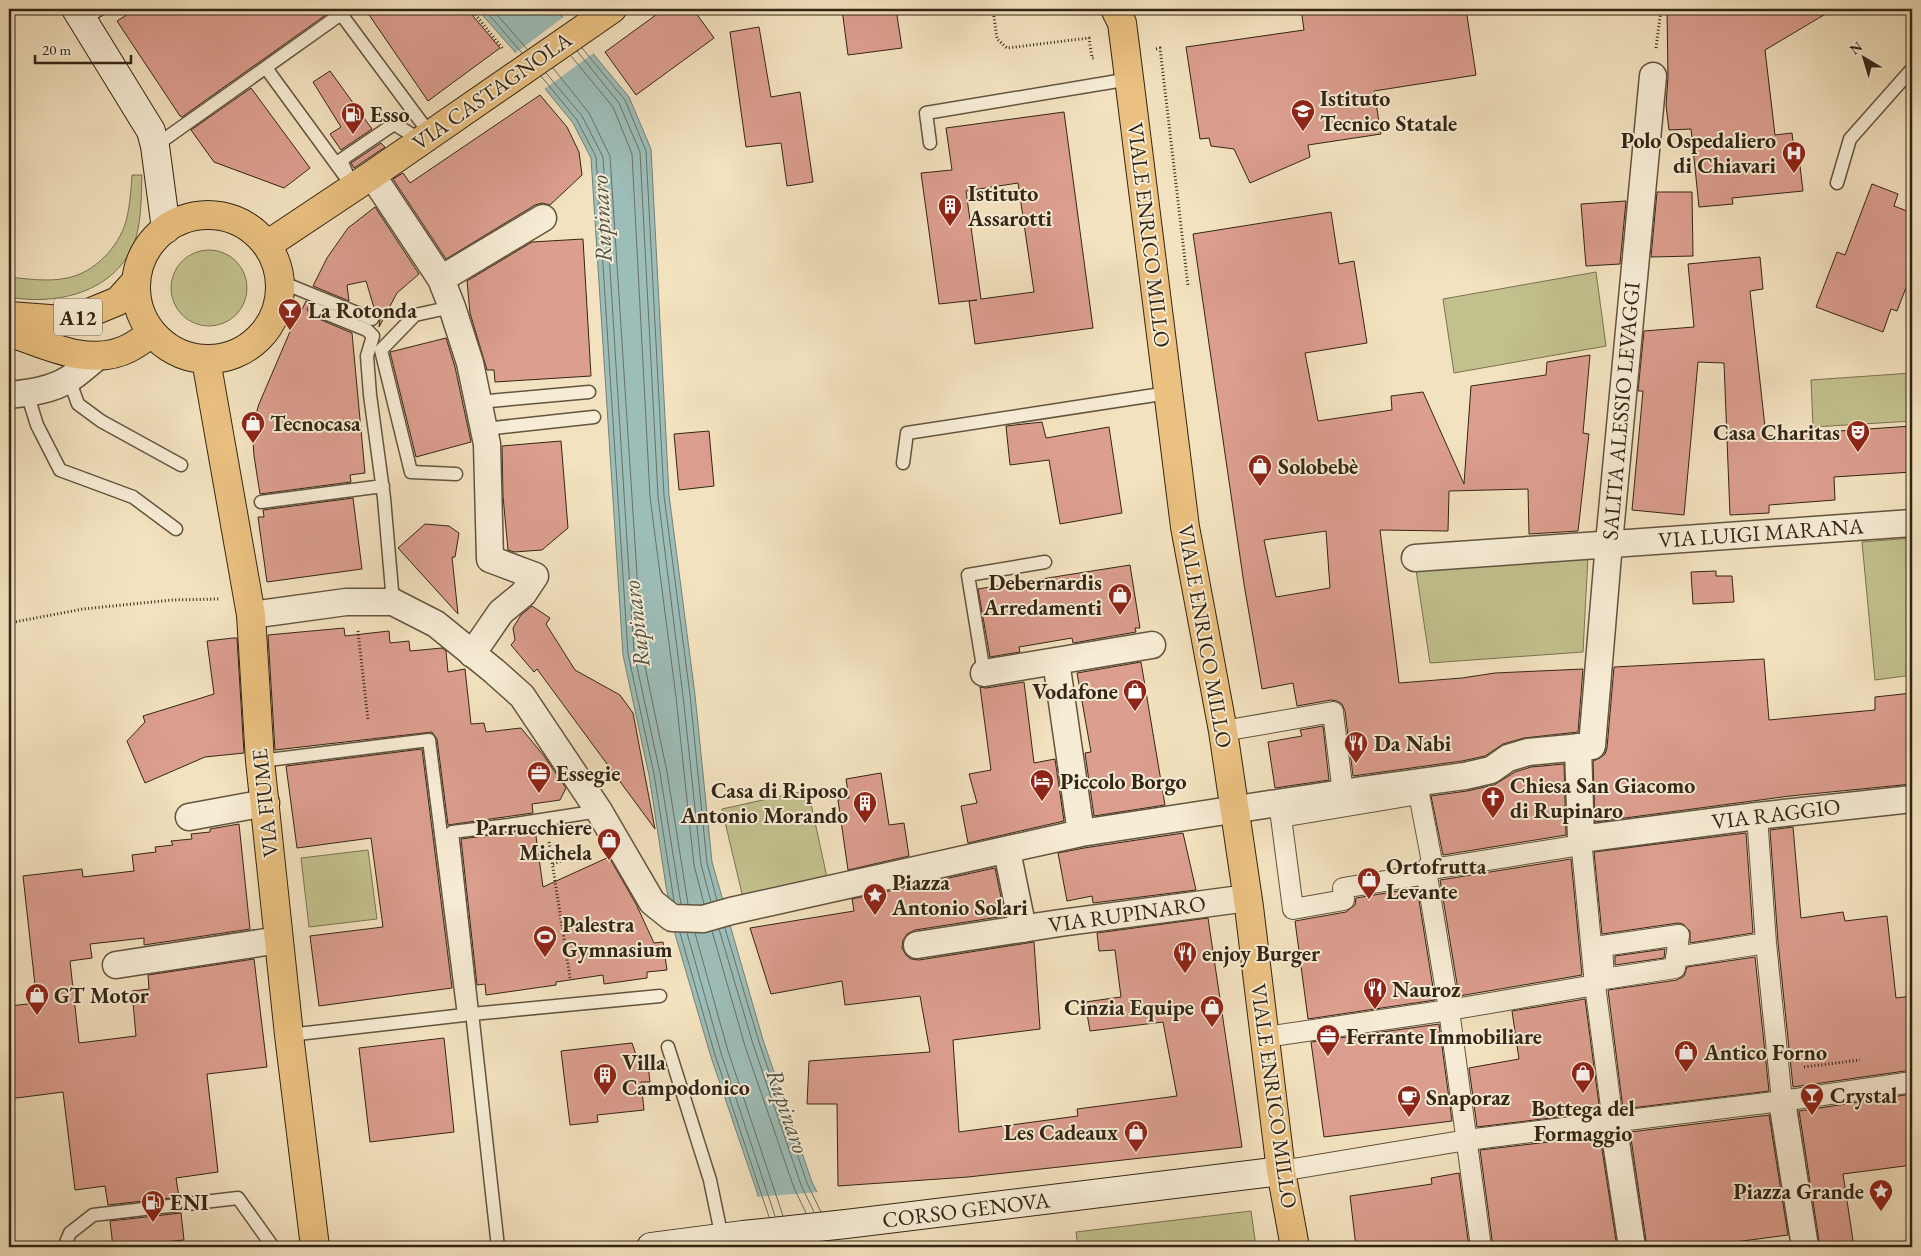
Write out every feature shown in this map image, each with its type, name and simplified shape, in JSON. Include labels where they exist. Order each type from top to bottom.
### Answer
[{"type":"main road","name":"VIA CASTAGNOLA","points":[[268,245],[612,9]]},
{"type":"main road","points":[[86,12],[145,120],[155,146],[166,228]]},
{"type":"main road","name":"VIALE ENRICO MILLO","points":[[1118,16],[1130,79],[1185,527],[1223,731],[1248,898],[1281,1171],[1295,1247]]},
{"type":"main road","points":[[209,214],[231,218],[252,229],[268,245],[277,263],[281,282],[278,306],[268,328],[252,345],[230,356],[206,360],[191,358],[176,352],[163,344],[152,332],[138,308],[136,281],[145,251],[166,228],[186,218],[209,214]]},
{"type":"main road","name":"A12","points":[[9,316],[63,320],[79,317],[118,300],[136,281]]},
{"type":"main road","points":[[9,332],[55,348],[97,357],[115,354],[130,348],[152,332]]},
{"type":"main road","name":"VIA FIUME","points":[[206,360],[251,615],[260,761],[266,803],[289,1036],[315,1247]]},
{"type":"main road","name":"CORSO GENOVA","points":[[651,1247],[1281,1171]]},
{"type":"street","name":"SALITA ALESSIO LEVAGGI","points":[[1581,842],[1585,747],[1609,543],[1652,76]]},
{"type":"street","points":[[363,181],[441,279],[452,306],[470,363],[487,444],[490,559],[536,576],[523,594],[501,612],[472,654]]},
{"type":"street","points":[[441,279],[543,218]]},
{"type":"street","points":[[18,394],[57,385],[69,379],[97,357]]},
{"type":"street","name":"VIA LUIGI MARANA","points":[[1415,558],[1912,523]]},
{"type":"street","points":[[251,615],[355,602],[393,602],[436,624],[522,696],[599,810],[652,902],[672,918],[703,919],[730,911],[905,871],[1007,851],[1081,833],[1465,776],[1491,770],[1508,758],[1528,752],[1585,747]]},
{"type":"street","points":[[984,673],[1152,645]]},
{"type":"street","points":[[1056,661],[1081,833]]},
{"type":"street","points":[[1223,731],[1332,712],[1343,793]]},
{"type":"street","points":[[1481,1247],[1449,1010],[1426,870],[1432,862],[1419,794],[1281,817],[1293,909],[1344,900],[1343,888],[1421,875],[1426,870],[1581,842],[1598,964],[1604,979],[1675,968],[1679,935],[1602,946],[1598,964],[1595,985],[1632,1247]]},
{"type":"street","name":"VIA RAGGIO","points":[[1581,842],[1756,816],[1912,799]]},
{"type":"street","points":[[189,817],[266,803]]},
{"type":"street","points":[[1756,816],[1766,943],[1782,1101],[1805,1247]]},
{"type":"street","points":[[1007,851],[1023,929]]},
{"type":"street","name":"VIA RUPINARO","points":[[918,944],[1248,898]]},
{"type":"street","points":[[116,965],[279,940]]},
{"type":"street","points":[[1676,957],[1766,943]]},
{"type":"street","points":[[1266,1037],[1449,1010],[1595,985]]},
{"type":"street","points":[[1281,1171],[1466,1140],[1782,1101],[1912,1082]]},
{"type":"lane","points":[[155,146],[341,14],[425,137]]},
{"type":"lane","points":[[266,68],[363,181]]},
{"type":"lane","points":[[1837,183],[1850,139],[1912,69]]},
{"type":"lane","points":[[930,143],[926,114],[1130,79]]},
{"type":"lane","points":[[281,282],[372,319]]},
{"type":"lane","points":[[452,306],[415,315],[381,350],[411,472],[456,474]]},
{"type":"lane","points":[[315,309],[367,330],[372,336],[367,356],[369,385],[383,486],[393,602]]},
{"type":"lane","points":[[69,379],[78,404],[101,421],[181,466]]},
{"type":"lane","points":[[478,402],[589,392]]},
{"type":"lane","points":[[903,463],[907,433],[1168,393]]},
{"type":"lane","points":[[18,394],[37,425],[60,470],[133,497],[176,530]]},
{"type":"lane","points":[[484,429],[594,417]]},
{"type":"lane","points":[[261,502],[383,486]]},
{"type":"lane","points":[[984,673],[968,575],[1045,562]]},
{"type":"lane","points":[[260,761],[428,740],[464,1015],[289,1036]]},
{"type":"lane","points":[[498,1247],[452,832],[546,820],[599,810]]},
{"type":"lane","points":[[472,1014],[660,996]]},
{"type":"lane","points":[[668,1047],[710,1180],[732,1236]]},
{"type":"lane","points":[[64,1247],[70,1233],[93,1215],[238,1198],[273,1247]]},
{"type":"path","points":[[471,9],[523,70]]},
{"type":"path","points":[[1652,76],[1660,9]]},
{"type":"path","points":[[9,623],[83,609],[172,600],[217,599]]},
{"type":"path","points":[[355,602],[368,720]]},
{"type":"path","points":[[546,820],[570,978]]},
{"type":"path","points":[[553,864],[616,839]]},
{"type":"path","points":[[1799,1068],[1865,1060]]},
{"type":"shaded area","points":[[132,175],[142,175],[139,226],[129,254],[119,268],[92,288],[76,294],[60,298],[43,299],[9,297],[9,277],[45,280],[60,279],[77,275],[96,265],[111,249],[123,231],[129,204]]},
{"type":"shaded area","points":[[209,250],[224,253],[236,261],[244,273],[247,288],[244,303],[236,315],[224,323],[209,326],[194,323],[182,315],[174,303],[171,288],[174,273],[182,261],[194,253]]},
{"type":"shaded area","points":[[1596,272],[1606,346],[1454,373],[1443,299]]},
{"type":"shaded area","points":[[1912,373],[1912,421],[1813,427],[1811,380]]},
{"type":"shaded area","points":[[1912,538],[1912,675],[1875,680],[1862,542]]},
{"type":"shaded area","points":[[1588,555],[1583,652],[1430,663],[1416,570]]},
{"type":"shaded area","points":[[808,790],[828,882],[743,898],[722,809]]},
{"type":"shaded area","points":[[368,850],[377,919],[309,927],[301,858]]},
{"type":"shaded area","points":[[1251,1211],[1256,1247],[1078,1247],[1076,1232]]},
{"type":"water","name":"Rupinaro","points":[[477,9],[556,9],[629,97],[651,149],[669,495],[695,695],[712,862],[763,1040],[812,1182],[844,1247],[773,1247],[756,1189],[711,1057],[675,934],[649,775],[623,655],[591,158],[573,123]]},
{"type":"pier","points":[[565,16],[595,52],[543,90],[514,54]]},
{"type":"pier","points":[[820,1192],[846,1247],[770,1247],[755,1197]]},
{"type":"building","points":[[136,9],[334,9],[182,117],[117,21]]},
{"type":"building","points":[[365,9],[467,9],[500,48],[428,101]]},
{"type":"building","points":[[664,9],[693,9],[714,38],[636,95],[605,52]]},
{"type":"building","points":[[842,9],[896,9],[902,48],[848,55]]},
{"type":"building","name":"Istituto Tecnico Statale","points":[[1301,9],[1466,9],[1476,75],[1374,91],[1381,134],[1308,145],[1310,157],[1250,183],[1234,149],[1211,146],[1209,138],[1200,139],[1186,47],[1304,30]]},
{"type":"building","points":[[1667,9],[1834,9],[1765,50],[1775,135],[1792,133],[1795,159],[1799,158],[1803,191],[1732,198],[1733,204],[1699,207],[1691,129],[1669,130],[1666,105],[1668,77]]},
{"type":"building","points":[[759,27],[771,97],[800,92],[813,182],[787,186],[781,143],[746,147],[730,32]]},
{"type":"building","points":[[330,71],[372,129],[341,150],[330,134],[341,127],[313,82]]},
{"type":"building","points":[[251,88],[310,168],[284,188],[214,162],[191,130]]},
{"type":"building","points":[[540,95],[567,127],[579,152],[582,175],[550,205],[542,203],[535,205],[446,259],[393,179],[403,173],[410,183]]},
{"type":"building","name":"Istituto Assarotti","points":[[1064,112],[1093,328],[975,344],[969,301],[977,300],[939,304],[921,173],[952,170],[946,128]],"holes":[[[1018,183],[1034,292],[981,299],[966,191]]]},
{"type":"building","points":[[381,143],[385,147],[354,168],[351,163]]},
{"type":"building","points":[[1872,184],[1898,194],[1894,206],[1912,213],[1912,272],[1897,311],[1891,309],[1883,332],[1816,307],[1837,252],[1845,255]]},
{"type":"building","points":[[1657,192],[1692,192],[1693,256],[1651,257]]},
{"type":"building","points":[[1626,201],[1620,264],[1586,266],[1581,204]]},
{"type":"building","points":[[375,207],[419,274],[397,293],[379,327],[380,317],[375,311],[366,281],[347,285],[349,301],[313,286],[327,258],[348,228]]},
{"type":"building","points":[[1331,212],[1339,264],[1354,261],[1367,343],[1305,353],[1318,421],[1392,410],[1391,396],[1423,392],[1464,484],[1471,386],[1546,375],[1547,362],[1590,355],[1583,433],[1589,434],[1578,531],[1529,534],[1528,489],[1449,491],[1448,531],[1380,530],[1399,683],[1462,678],[1495,673],[1583,669],[1578,732],[1524,738],[1503,744],[1485,756],[1462,761],[1353,776],[1345,711],[1342,704],[1331,700],[1297,706],[1293,683],[1262,689],[1244,584],[1193,234]],"holes":[[[1326,531],[1330,588],[1276,597],[1264,540]]]},
{"type":"building","points":[[583,239],[591,376],[495,382],[494,370],[487,370],[470,313],[467,281],[532,242]]},
{"type":"building","points":[[1760,257],[1763,289],[1750,291],[1766,436],[1912,426],[1912,472],[1834,477],[1835,500],[1769,505],[1769,513],[1730,515],[1724,363],[1698,362],[1684,515],[1632,510],[1643,391],[1638,391],[1644,331],[1694,327],[1688,264]]},
{"type":"building","points":[[306,301],[310,303],[307,310],[312,316],[352,333],[365,473],[350,475],[351,482],[260,494],[252,427],[259,404],[298,313],[300,314]]},
{"type":"building","points":[[446,338],[455,367],[471,442],[416,457],[390,352]]},
{"type":"building","points":[[1042,422],[1046,438],[1109,427],[1122,513],[1060,524],[1049,460],[1010,465],[1006,426]]},
{"type":"building","points":[[709,431],[714,486],[679,490],[674,434]]},
{"type":"building","points":[[561,441],[568,528],[542,550],[514,552],[508,550],[503,496],[502,446]]},
{"type":"building","points":[[353,498],[362,569],[267,582],[258,517],[264,517],[263,510]]},
{"type":"building","points":[[425,524],[449,526],[459,533],[455,557],[452,557],[458,614],[398,548]]},
{"type":"building","points":[[1130,565],[1140,628],[1135,628],[1136,632],[1073,643],[1072,638],[1019,647],[1020,652],[990,657],[978,589]]},
{"type":"building","points":[[1716,571],[1716,576],[1732,576],[1734,602],[1693,604],[1691,572]]},
{"type":"building","points":[[532,606],[550,618],[546,624],[575,670],[620,695],[633,713],[655,829],[537,669],[534,672],[511,645],[515,640],[513,628],[521,615]]},
{"type":"building","points":[[344,628],[345,636],[389,631],[390,643],[409,641],[410,651],[442,648],[446,651],[448,672],[465,669],[471,724],[484,723],[486,732],[521,728],[544,756],[566,788],[560,800],[532,804],[533,813],[448,825],[437,739],[432,732],[275,750],[268,635]]},
{"type":"building","points":[[237,638],[244,753],[205,757],[145,783],[127,741],[145,722],[143,716],[214,694],[207,641]]},
{"type":"building","points":[[1764,659],[1769,720],[1875,710],[1875,697],[1912,693],[1912,784],[1790,796],[1595,822],[1593,761],[1605,754],[1607,748],[1614,667]]},
{"type":"building","points":[[1141,662],[1165,805],[1094,816],[1085,753],[1091,752],[1077,673]]},
{"type":"building","points":[[1024,682],[1034,763],[1055,759],[1064,821],[968,843],[961,806],[977,803],[969,774],[991,770],[980,687],[986,688]]},
{"type":"building","points":[[1323,726],[1329,780],[1275,788],[1268,742],[1302,736],[1300,730]]},
{"type":"building","points":[[422,749],[452,988],[319,1006],[310,936],[383,927],[371,838],[297,848],[286,766]]},
{"type":"building","name":"Chiesa San Giacomo di Rupinaro","points":[[1564,764],[1566,835],[1443,855],[1431,796],[1494,785],[1515,772],[1531,767]]},
{"type":"building","name":"Casa di Riposo Antonio Morando","points":[[881,773],[889,825],[904,823],[909,856],[848,870],[838,800],[849,798],[846,779]]},
{"type":"building","points":[[239,824],[250,929],[144,945],[144,938],[90,944],[92,958],[70,961],[79,1043],[136,1036],[132,991],[149,989],[148,975],[254,959],[267,1067],[207,1074],[218,1172],[176,1178],[179,1197],[108,1205],[105,1186],[75,1190],[63,1092],[9,1099],[9,1006],[37,1003],[23,876],[82,869],[83,877],[134,871],[132,855],[156,852],[155,847],[173,845],[171,841],[192,839],[191,834],[210,832],[210,829]]},
{"type":"building","points":[[1793,827],[1801,918],[1843,912],[1845,921],[1887,916],[1896,998],[1912,996],[1912,1070],[1793,1087],[1778,942],[1770,830]]},
{"type":"building","points":[[535,829],[543,887],[609,857],[636,904],[654,943],[663,942],[667,970],[647,972],[647,978],[604,984],[603,975],[556,982],[556,985],[486,995],[485,984],[477,985],[461,839]]},
{"type":"building","points":[[1183,833],[1196,890],[1093,903],[1092,896],[1067,901],[1058,853]]},
{"type":"building","points":[[1746,833],[1753,933],[1690,943],[1690,931],[1683,924],[1678,923],[1602,934],[1594,852]]},
{"type":"building","points":[[1571,859],[1582,975],[1459,996],[1440,880]]},
{"type":"building","points":[[995,868],[1005,916],[915,930],[907,934],[903,940],[902,948],[906,955],[911,959],[919,960],[1034,942],[1040,1029],[953,1040],[959,1132],[1078,1116],[1077,1109],[1177,1096],[1163,1022],[1090,1031],[1085,1002],[1121,997],[1115,950],[1099,951],[1097,933],[1208,918],[1242,1147],[968,1177],[838,1186],[837,1104],[807,1104],[809,1061],[930,1052],[920,996],[845,1005],[842,981],[771,994],[750,928],[854,911],[852,899]]},
{"type":"building","points":[[1417,888],[1435,1000],[1308,1019],[1295,921],[1346,912],[1355,905],[1356,898]]},
{"type":"building","points":[[1665,949],[1664,958],[1615,965],[1615,956]]},
{"type":"building","points":[[1755,957],[1769,1091],[1623,1109],[1608,990],[1677,980],[1684,976],[1687,967]]},
{"type":"building","points":[[1585,999],[1600,1112],[1477,1127],[1469,1068],[1519,1059],[1512,1011]]},
{"type":"building","points":[[1439,1024],[1452,1121],[1324,1137],[1311,1042]]},
{"type":"building","points":[[444,1038],[454,1132],[370,1142],[359,1048]]},
{"type":"building","name":"Villa Campodonico","points":[[632,1043],[637,1058],[647,1056],[650,1082],[641,1082],[644,1110],[597,1115],[598,1122],[570,1125],[561,1051]]},
{"type":"building","points":[[1912,1094],[1912,1165],[1843,1174],[1854,1247],[1820,1247],[1799,1111]]},
{"type":"building","points":[[1769,1115],[1788,1235],[1697,1247],[1647,1247],[1630,1132]]},
{"type":"building","points":[[1600,1136],[1617,1247],[1493,1247],[1480,1150]]},
{"type":"building","points":[[1459,1173],[1469,1247],[1356,1247],[1350,1196],[1432,1184],[1431,1178]]},
{"type":"building","points":[[181,1213],[184,1240],[113,1247],[110,1221]]},
{"type":"place","name":"Istituto Tecnico Statale","points":[[1303,132]]},
{"type":"place","name":"Esso","points":[[353,135]]},
{"type":"place","name":"Polo Ospedaliero di Chiavari","points":[[1794,174]]},
{"type":"place","name":"Istituto Assarotti","points":[[950,227]]},
{"type":"place","name":"La Rotonda","points":[[290,331]]},
{"type":"place","name":"Tecnocasa","points":[[253,444]]},
{"type":"place","name":"Casa Charitas","points":[[1858,453]]},
{"type":"place","name":"Solobebè","points":[[1260,487]]},
{"type":"place","name":"Debernardis Arredamenti","points":[[1120,616]]},
{"type":"place","name":"Vodafone","points":[[1135,712]]},
{"type":"place","name":"Da Nabi","points":[[1356,764]]},
{"type":"place","name":"Essegie","points":[[539,794]]},
{"type":"place","name":"Piccolo Borgo","points":[[1042,802]]},
{"type":"place","name":"Chiesa San Giacomo di Rupinaro","points":[[1493,819]]},
{"type":"place","name":"Casa di Riposo Antonio Morando","points":[[865,824]]},
{"type":"place","name":"Parrucchiere Michela","points":[[609,861]]},
{"type":"place","name":"Ortofrutta Levante","points":[[1369,900]]},
{"type":"place","name":"Piazza Antonio Solari","points":[[875,916]]},
{"type":"place","name":"Palestra Gymnasium","points":[[545,958]]},
{"type":"place","name":"enjoy Burger","points":[[1185,974]]},
{"type":"place","name":"Nauroz","points":[[1375,1010]]},
{"type":"place","name":"GT Motor","points":[[37,1016]]},
{"type":"place","name":"Cinzia Equipe","points":[[1212,1028]]},
{"type":"place","name":"Ferrante Immobiliare","points":[[1328,1057]]},
{"type":"place","name":"Antico Forno","points":[[1686,1073]]},
{"type":"place","name":"Bottega del Formaggio","points":[[1583,1094]]},
{"type":"place","name":"Villa Campodonico","points":[[605,1096]]},
{"type":"place","name":"Crystal","points":[[1812,1116]]},
{"type":"place","name":"Snaporaz","points":[[1409,1118]]},
{"type":"place","name":"Les Cadeaux","points":[[1136,1153]]},
{"type":"place","name":"Piazza Grande","points":[[1881,1212]]},
{"type":"place","name":"ENI","points":[[153,1223]]}]
